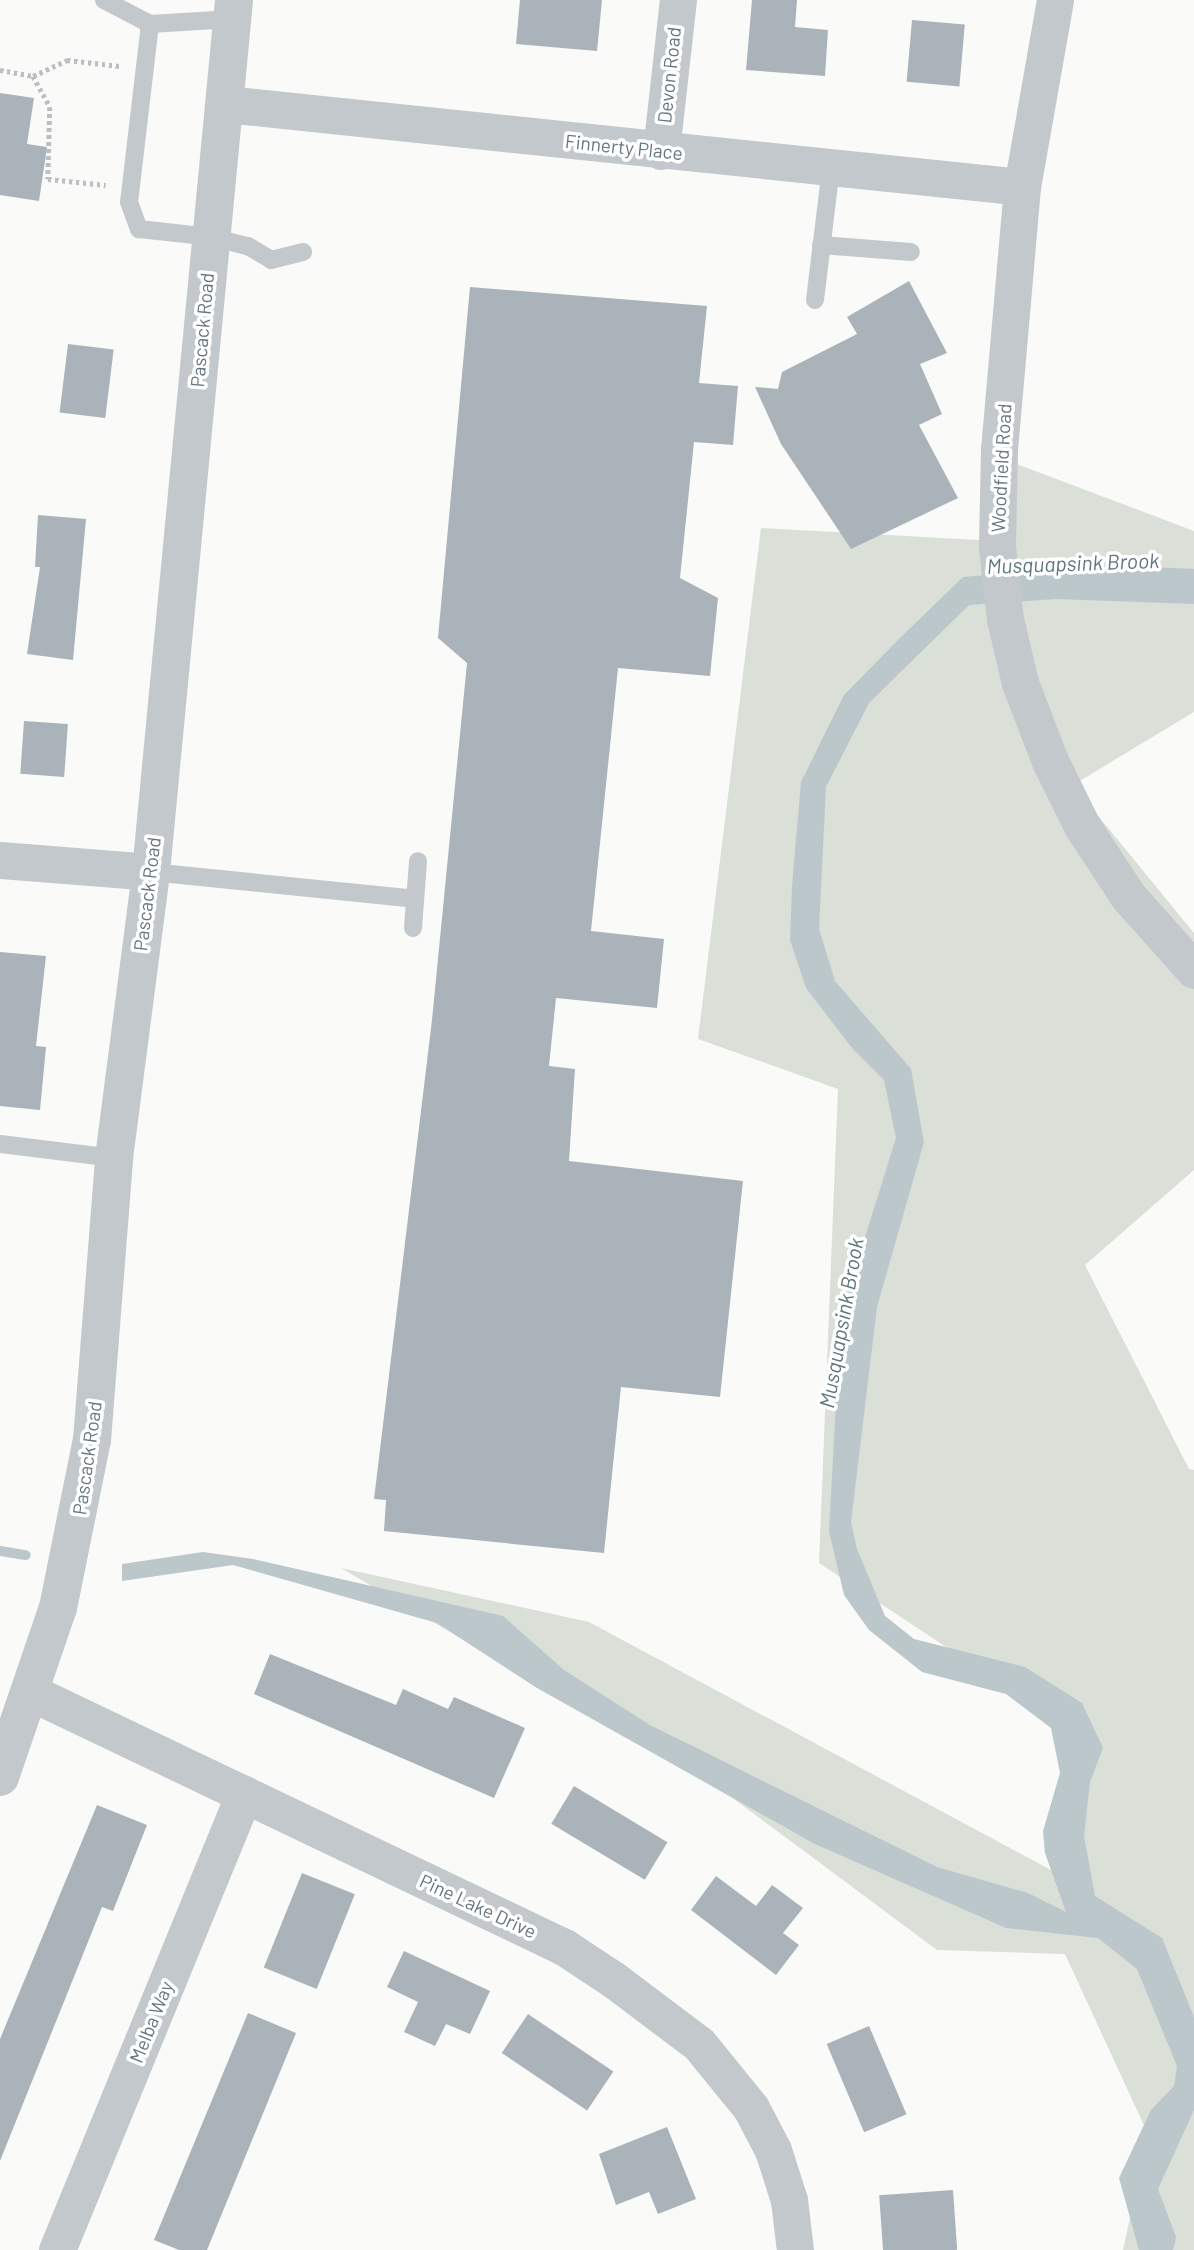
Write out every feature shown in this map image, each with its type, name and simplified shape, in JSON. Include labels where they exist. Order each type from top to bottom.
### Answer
[{"type":"street","name":"Devon Road","points":[[661,151],[678,0]]},
{"type":"street","name":"Woodfield Road","points":[[1055,0],[1022,187],[999,461],[999,564],[1020,683],[1049,761],[1082,826],[1128,895],[1194,970]]},
{"type":"street","name":"Pascack Road","points":[[0,1776],[32,1693],[63,1584],[92,1440],[114,1158],[151,872],[233,10]]},
{"type":"street","name":"Finnerty Place","points":[[226,104],[1022,187]]},
{"type":"street","points":[[0,860],[151,872]]},
{"type":"street","name":"Pine Lake Drive","points":[[32,1693],[564,1947],[699,2044],[751,2108],[773,2150],[789,2200],[795,2250]]},
{"type":"street","name":"Melba Way","points":[[57,2250],[244,1794]]},
{"type":"lane","points":[[104,0],[150,23],[233,10]]},
{"type":"lane","points":[[150,23],[129,202],[139,229],[211,237],[247,246],[271,260],[303,252]]},
{"type":"lane","points":[[815,300],[831,167]]},
{"type":"lane","points":[[821,245],[911,252]]},
{"type":"lane","points":[[413,928],[418,861]]},
{"type":"lane","points":[[151,872],[415,899]]},
{"type":"lane","points":[[0,1144],[114,1158]]},
{"type":"path","points":[[0,70],[33,76],[67,60],[145,69]]},
{"type":"path","points":[[33,76],[50,107],[48,179],[131,188]]},
{"type":"shaded area","points":[[1001,458],[1194,531],[1194,712],[1073,785],[1194,933],[1194,1170],[1085,1265],[1189,1469],[1194,1470],[1194,2250],[1123,2250],[1148,2134],[1065,1954],[937,1950],[734,1799],[341,1568],[589,1622],[1079,1885],[1070,1729],[819,1563],[838,1089],[698,1039],[761,528],[996,541]]},
{"type":"shaded area","points":[[1109,565],[1194,569],[1194,604],[1056,599],[969,605],[869,703],[826,787],[819,929],[835,981],[911,1069],[924,1142],[877,1307],[851,1522],[857,1549],[885,1616],[914,1639],[1025,1667],[1082,1703],[1103,1748],[1090,1782],[1084,1836],[1095,1896],[1162,1938],[1194,2017],[1194,2110],[1158,2189],[1176,2237],[1173,2250],[1139,2250],[1119,2178],[1151,2110],[1174,2086],[1177,2066],[1137,1969],[1098,1938],[1006,1928],[815,1844],[537,1688],[437,1623],[233,1565],[122,1581],[122,1564],[203,1552],[253,1559],[503,1616],[564,1670],[650,1725],[937,1867],[1028,1893],[1066,1912],[1045,1853],[1043,1831],[1060,1773],[1051,1728],[1006,1694],[922,1672],[869,1630],[844,1595],[829,1531],[838,1367],[850,1285],[896,1138],[884,1080],[852,1048],[806,988],[790,940],[801,782],[844,695],[963,577]]},
{"type":"building","points":[[520,0],[602,0],[597,51],[516,44]]},
{"type":"building","points":[[752,0],[797,0],[795,27],[828,30],[825,76],[746,70]]},
{"type":"building","points":[[912,20],[965,25],[959,86],[907,82]]},
{"type":"building","points":[[0,93],[34,98],[27,144],[47,147],[39,201],[0,195]]},
{"type":"building","points":[[909,281],[947,353],[920,364],[942,414],[919,425],[958,498],[851,549],[781,444],[755,387],[778,389],[782,372],[857,334],[847,317]]},
{"type":"building","points":[[470,287],[707,306],[699,383],[738,386],[733,445],[694,442],[680,578],[718,598],[710,676],[618,668],[591,931],[664,939],[657,1008],[556,998],[549,1066],[575,1069],[569,1161],[743,1181],[720,1397],[621,1387],[604,1553],[384,1531],[386,1500],[374,1499],[432,1020],[467,663],[438,638]]},
{"type":"building","points":[[68,344],[114,350],[105,418],[60,412]]},
{"type":"building","points":[[38,515],[86,519],[73,660],[27,654],[40,567],[35,567]]},
{"type":"building","points":[[24,721],[68,724],[64,777],[20,774]]},
{"type":"building","points":[[0,952],[46,956],[36,1046],[46,1047],[40,1110],[0,1106]]},
{"type":"building","points":[[270,1654],[396,1705],[403,1689],[448,1709],[454,1697],[525,1728],[494,1798],[254,1694]]},
{"type":"building","points":[[574,1786],[667,1842],[645,1880],[551,1824]]},
{"type":"building","points":[[97,1805],[147,1825],[113,1911],[102,1907],[0,2161],[0,2039]]},
{"type":"building","points":[[302,1873],[355,1894],[317,1989],[264,1968]]},
{"type":"building","points":[[716,1876],[756,1906],[772,1885],[803,1908],[783,1933],[799,1945],[776,1975],[691,1910]]},
{"type":"building","points":[[404,1951],[490,1991],[470,2034],[446,2024],[435,2046],[404,2032],[418,2002],[387,1987]]},
{"type":"building","points":[[248,2013],[296,2033],[207,2250],[179,2250],[154,2240]]},
{"type":"building","points":[[528,2014],[613,2072],[587,2111],[502,2053]]},
{"type":"building","points":[[869,2026],[907,2114],[864,2132],[827,2044]]},
{"type":"building","points":[[667,2127],[696,2199],[658,2214],[649,2192],[616,2205],[599,2154]]},
{"type":"building","points":[[953,2190],[957,2250],[883,2250],[879,2195]]},
{"type":"waterway","points":[[0,1551],[26,1555]]},
{"type":"water label","name":"Musquapsink Brook","points":[[1073,563]]},
{"type":"water label","name":"Musquapsink Brook","points":[[841,1323]]}]
